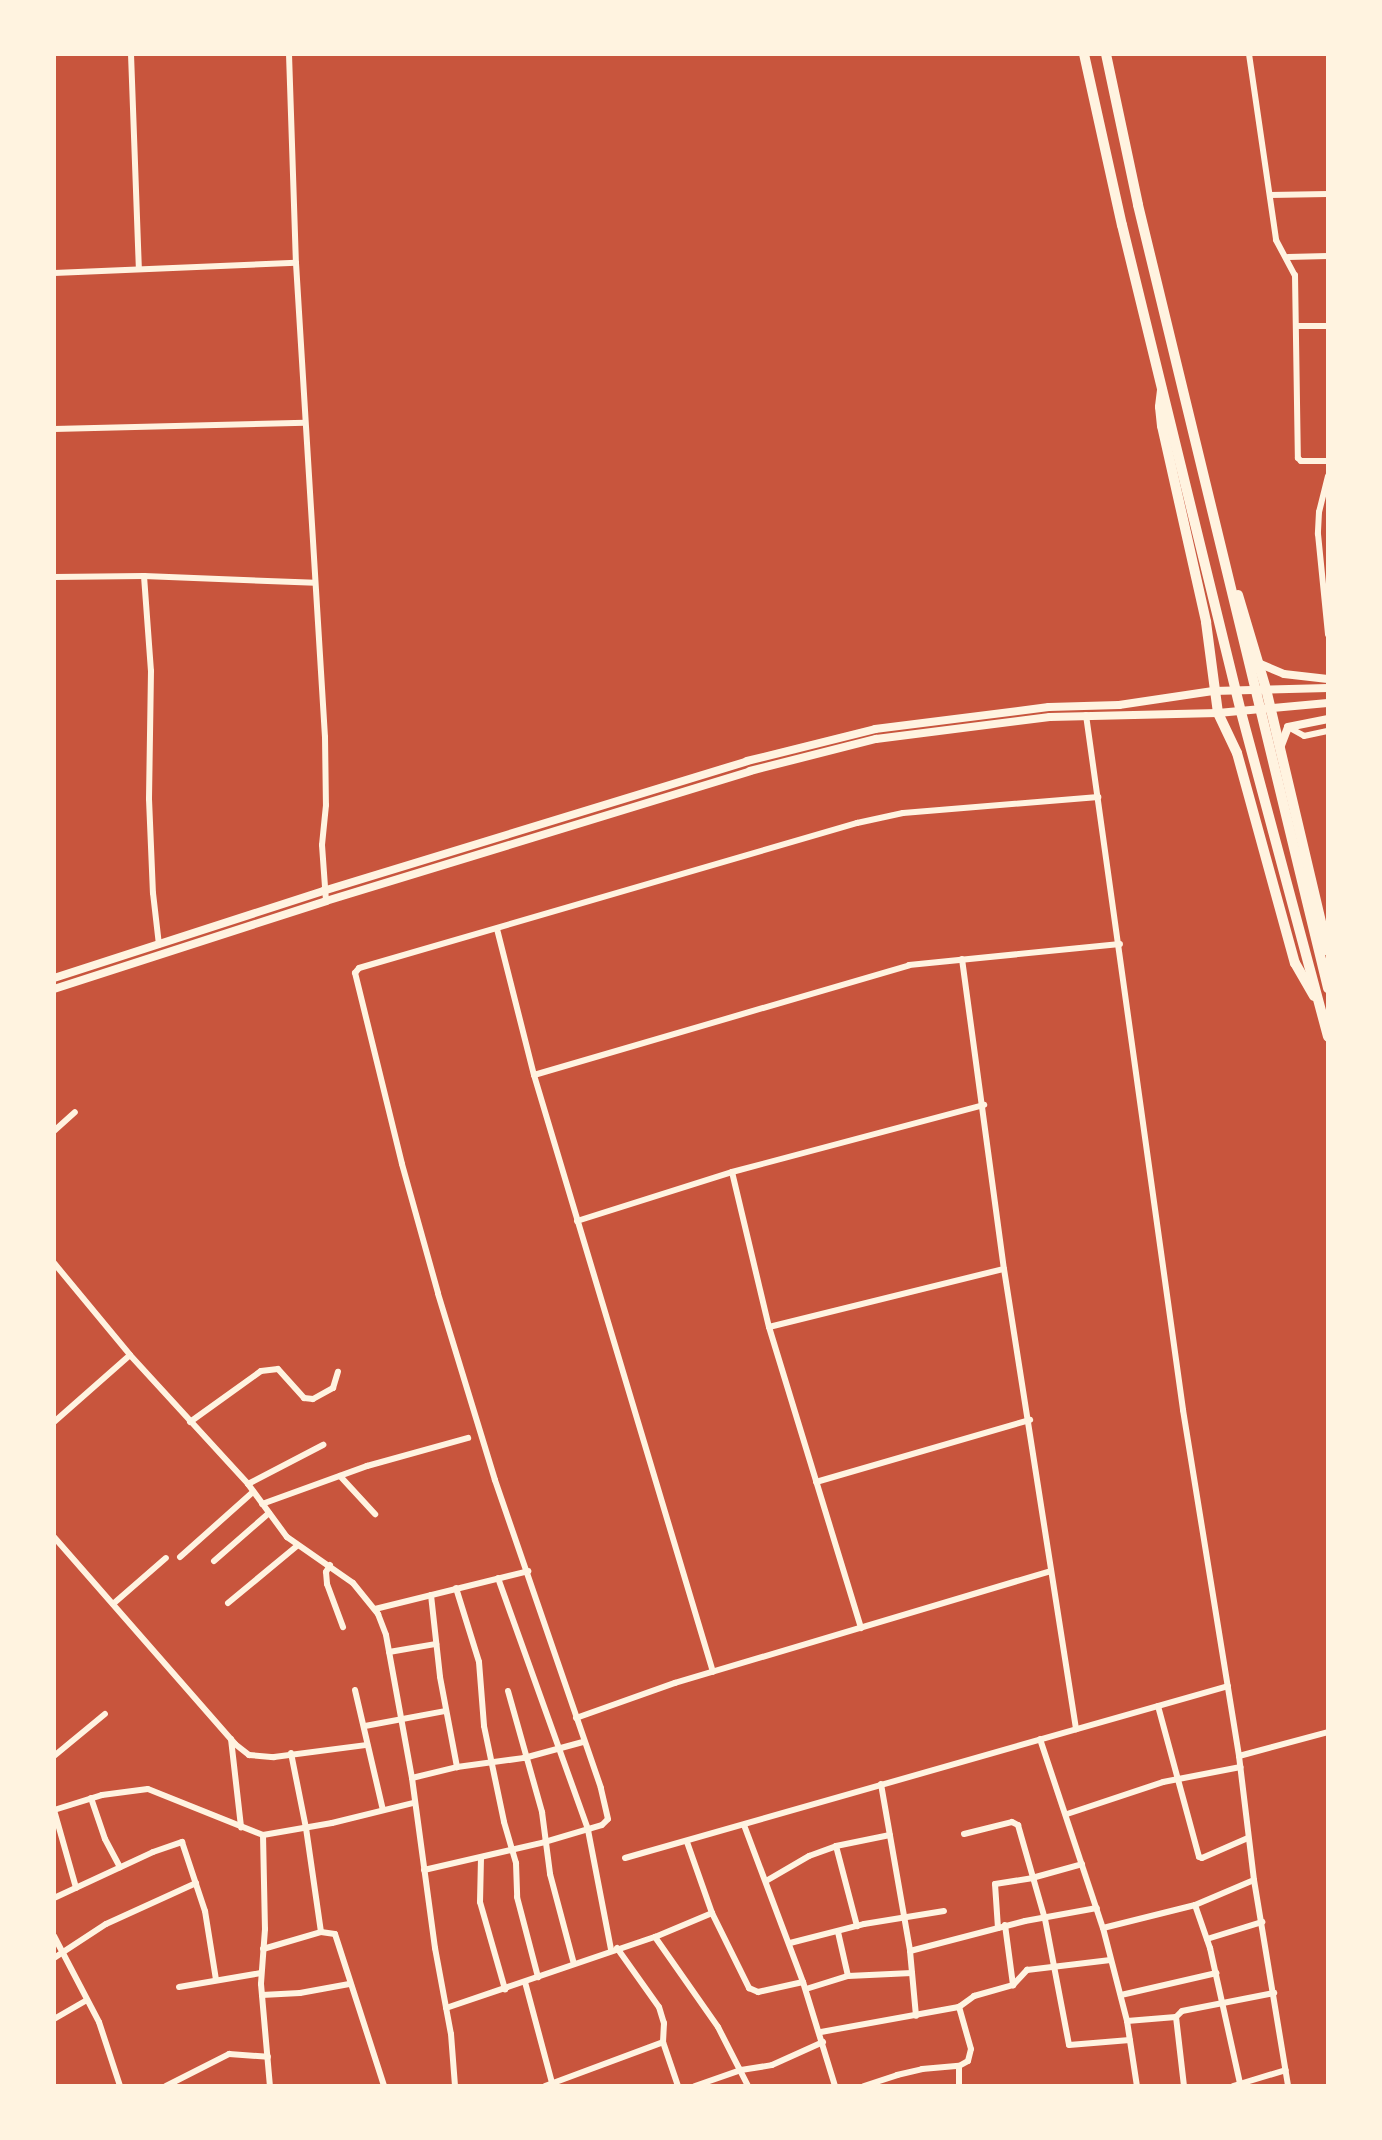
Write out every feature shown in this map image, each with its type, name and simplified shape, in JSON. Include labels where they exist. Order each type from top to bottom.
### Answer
[{"type":"main road","points":[[1084,54],[1122,225],[1238,699],[1328,1037]]},
{"type":"main road","points":[[1106,54],[1175,361],[1328,988]]},
{"type":"main road","points":[[1175,361],[1185,381],[1239,599],[1266,689],[1328,951]]},
{"type":"main road","points":[[1163,386],[1160,407],[1162,426],[1206,622],[1218,713],[1237,753],[1295,963],[1318,1002]]},
{"type":"main road","points":[[1258,663],[1283,674],[1328,679]]},
{"type":"main road","points":[[54,978],[323,891],[747,761],[874,729],[962,716],[1119,705],[1213,691],[1328,688]]},
{"type":"main road","points":[[54,989],[326,901],[750,771],[876,739],[963,726],[1087,716],[1218,713],[1328,703]]},
{"type":"main road","points":[[1280,748],[1288,727],[1328,719]]},
{"type":"main road","points":[[531,828],[535,837]]},
{"type":"street","points":[[131,54],[139,269]]},
{"type":"street","points":[[289,54],[296,263],[327,805],[322,845],[323,891],[326,901]]},
{"type":"street","points":[[1250,54],[1279,249],[1288,257],[1295,275],[1298,458],[1301,461],[1328,461]]},
{"type":"street","points":[[1270,195],[1328,194]]},
{"type":"street","points":[[1288,257],[1328,256]]},
{"type":"street","points":[[54,273],[296,263]]},
{"type":"street","points":[[1297,326],[1328,326]]},
{"type":"street","points":[[54,429],[305,423]]},
{"type":"street","points":[[1328,476],[1319,512],[1318,534],[1328,635]]},
{"type":"street","points":[[54,577],[144,576],[315,583]]},
{"type":"street","points":[[144,576],[151,671],[152,871],[159,945]]},
{"type":"street","points":[[1085,706],[1183,1410],[1241,1768],[1254,1880],[1288,2086]]},
{"type":"street","points":[[1288,727],[1304,736],[1328,731]]},
{"type":"street","points":[[424,1870],[545,1842],[588,1829],[608,1819],[601,1788],[495,1480],[438,1293],[402,1164],[355,973],[359,968],[857,823],[903,813],[1098,797]]},
{"type":"street","points":[[497,929],[534,1075],[713,1672]]},
{"type":"street","points":[[534,1075],[909,965],[1120,944]]},
{"type":"street","points":[[962,959],[984,1105],[1004,1269],[1030,1420],[1076,1729]]},
{"type":"street","points":[[577,1221],[732,1172],[984,1105]]},
{"type":"street","points":[[54,1131],[75,1112]]},
{"type":"street","points":[[732,1172],[769,1327],[860,1628]]},
{"type":"street","points":[[54,1263],[130,1355],[248,1484],[297,1546],[330,1565],[353,1583],[375,1609],[389,1652],[412,1778],[413,1803],[446,2008],[455,2086]]},
{"type":"street","points":[[769,1327],[1004,1269]]},
{"type":"street","points":[[54,1422],[130,1355]]},
{"type":"street","points":[[190,1422],[261,1371],[278,1368],[304,1398],[313,1399],[333,1388],[338,1372]]},
{"type":"street","points":[[816,1482],[1030,1420]]},
{"type":"street","points":[[262,1504],[340,1476],[468,1438]]},
{"type":"street","points":[[248,1484],[323,1445]]},
{"type":"street","points":[[340,1476],[376,1514]]},
{"type":"street","points":[[180,1557],[253,1492]]},
{"type":"street","points":[[214,1561],[269,1513]]},
{"type":"street","points":[[54,1537],[231,1739],[255,1757],[367,1745]]},
{"type":"street","points":[[229,1603],[297,1546]]},
{"type":"street","points":[[113,1604],[166,1558]]},
{"type":"street","points":[[330,1565],[325,1578],[343,1627]]},
{"type":"street","points":[[375,1609],[528,1571]]},
{"type":"street","points":[[576,1718],[713,1672],[1051,1571]]},
{"type":"street","points":[[498,1578],[557,1749],[588,1829],[605,1931],[614,1949],[659,2007],[664,2023],[663,2042],[678,2086]]},
{"type":"street","points":[[456,1588],[479,1662],[480,1704],[513,1850],[517,1897],[538,1977]]},
{"type":"street","points":[[431,1595],[445,1711],[457,1767]]},
{"type":"street","points":[[389,1652],[436,1644]]},
{"type":"street","points":[[625,1858],[1228,1686]]},
{"type":"street","points":[[355,1690],[383,1810]]},
{"type":"street","points":[[508,1691],[524,1758],[542,1812],[550,1874],[574,1964]]},
{"type":"street","points":[[1158,1706],[1180,1779],[1199,1858],[1248,1838]]},
{"type":"street","points":[[365,1726],[445,1711]]},
{"type":"street","points":[[54,1756],[105,1714]]},
{"type":"street","points":[[1239,1756],[1328,1732]]},
{"type":"street","points":[[231,1739],[241,1827]]},
{"type":"street","points":[[1040,1739],[1103,1928],[1127,2021],[1137,2086]]},
{"type":"street","points":[[412,1778],[457,1767],[524,1758],[583,1742]]},
{"type":"street","points":[[291,1754],[306,1828],[321,1932]]},
{"type":"street","points":[[1067,1814],[1137,1789],[1241,1768]]},
{"type":"street","points":[[881,1784],[910,1951],[916,2016]]},
{"type":"street","points":[[76,1888],[54,1810],[121,1790],[148,1789],[263,1835],[306,1828],[413,1803]]},
{"type":"street","points":[[91,1798],[120,1867]]},
{"type":"street","points":[[964,1834],[1016,1822],[1045,1919],[1069,2045],[1130,2040]]},
{"type":"street","points":[[744,1825],[790,1943],[821,2032],[835,2086]]},
{"type":"street","points":[[263,1835],[264,1949],[261,1973],[270,2086]]},
{"type":"street","points":[[766,1881],[809,1856],[836,1846],[890,1835]]},
{"type":"street","points":[[54,1898],[181,1841],[185,1844],[208,1927],[216,1980]]},
{"type":"street","points":[[687,1842],[712,1913],[749,1988],[758,1992],[848,1976],[912,1973]]},
{"type":"street","points":[[836,1846],[857,1926]]},
{"type":"street","points":[[481,1858],[480,1902],[505,1989]]},
{"type":"street","points":[[1013,1985],[994,1886],[1082,1864]]},
{"type":"street","points":[[1103,1928],[1195,1905],[1254,1880]]},
{"type":"street","points":[[54,1958],[106,1924],[196,1883]]},
{"type":"street","points":[[1195,1905],[1208,1939],[1216,1973],[1237,2085],[1286,2070]]},
{"type":"street","points":[[910,1951],[1002,1926],[1097,1908]]},
{"type":"street","points":[[790,1943],[857,1926],[944,1911]]},
{"type":"street","points":[[446,2008],[655,1937],[712,1913]]},
{"type":"street","points":[[1208,1939],[1262,1922]]},
{"type":"street","points":[[264,1949],[321,1932],[332,1932],[337,1937],[349,1984],[384,2086]]},
{"type":"street","points":[[838,1932],[848,1976]]},
{"type":"street","points":[[54,1936],[107,2042],[120,2086]]},
{"type":"street","points":[[655,1937],[718,2027],[748,2086]]},
{"type":"street","points":[[821,2032],[959,2007],[974,1996],[1013,1985],[1027,1970],[1110,1960]]},
{"type":"street","points":[[179,1987],[261,1973]]},
{"type":"street","points":[[1121,1995],[1216,1973]]},
{"type":"street","points":[[525,1982],[548,2084],[663,2042]]},
{"type":"street","points":[[262,1996],[300,1993],[349,1984]]},
{"type":"street","points":[[1127,2021],[1176,2017],[1182,2011],[1274,1993]]},
{"type":"street","points":[[54,2019],[87,2000]]},
{"type":"street","points":[[864,2086],[922,2069],[959,2066],[968,2061],[971,2054],[959,2007]]},
{"type":"street","points":[[1176,2017],[1184,2086]]},
{"type":"street","points":[[695,2086],[741,2070],[772,2064],[823,2042]]},
{"type":"street","points":[[166,2086],[229,2054],[268,2057]]},
{"type":"street","points":[[959,2066],[959,2086]]},
{"type":"street","points":[[181,2077],[185,2086]]}]
